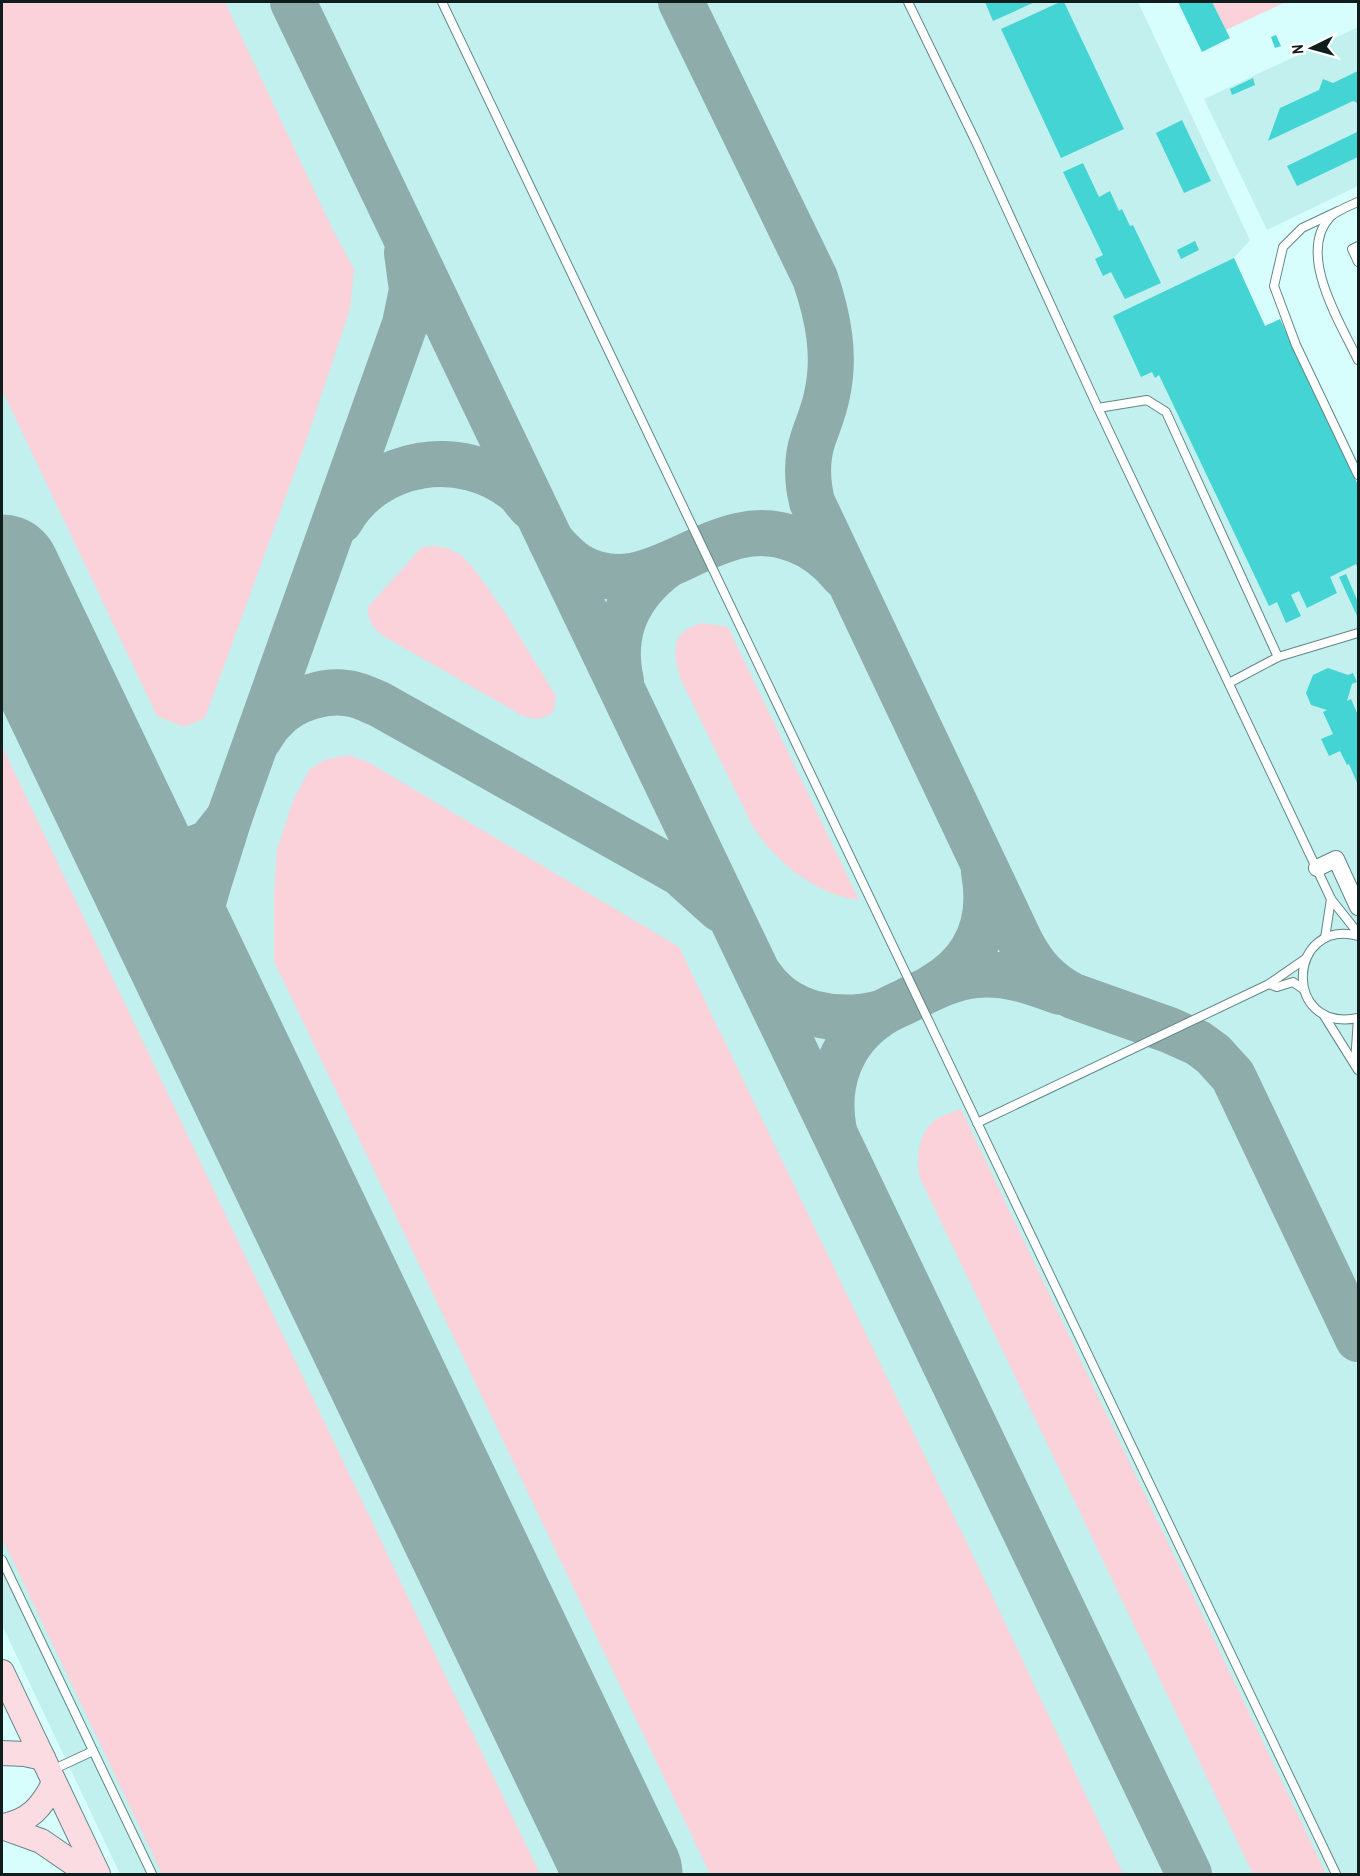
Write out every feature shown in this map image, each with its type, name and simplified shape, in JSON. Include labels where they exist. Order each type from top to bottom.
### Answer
[{"type":"street","points":[[1317,868],[1336,859],[1359,907]]},
{"type":"street","points":[[2,1672],[98,1875]]},
{"type":"street","points":[[2,1753],[26,1754],[48,1771]]},
{"type":"street","points":[[2,1827],[23,1821],[42,1805],[48,1771]]},
{"type":"street","points":[[2,1827],[41,1840],[89,1875]]},
{"type":"lane","points":[[442,2],[1336,1875]]},
{"type":"lane","points":[[908,2],[1331,899],[1359,935]]},
{"type":"lane","points":[[1359,201],[1302,228],[1283,248],[1274,286],[1296,345],[1359,475]]},
{"type":"lane","points":[[1338,211],[1330,218],[1320,235],[1317,248],[1318,261],[1328,296],[1359,360]]},
{"type":"lane","points":[[1359,246],[1352,249],[1359,262]]},
{"type":"lane","points":[[1098,408],[1147,400],[1166,412],[1278,657]]},
{"type":"lane","points":[[1229,683],[1278,657],[1359,633]]},
{"type":"lane","points":[[1325,938],[1331,899]]},
{"type":"lane","points":[[1303,989],[1302,969],[1313,947],[1325,938],[1337,934],[1359,935]]},
{"type":"lane","points":[[978,1123],[1269,984],[1305,959]]},
{"type":"lane","points":[[1269,984],[1277,987],[1293,982],[1303,989],[1314,1008],[1323,1014],[1335,1019],[1359,1018],[1357,1066]]},
{"type":"lane","points":[[1323,1014],[1357,1066]]},
{"type":"lane","points":[[2,1560],[152,1875]]},
{"type":"lane","points":[[48,1771],[93,1751]]},
{"type":"shaded area","points":[[2,2],[1138,2],[1250,240],[1234,258],[1265,326],[1280,319],[1358,485],[1358,1874],[120,1874],[2,1625]]},
{"type":"shaded area","points":[[2,2],[225,2],[333,230],[354,269],[350,309],[306,441],[205,718],[184,727],[157,716],[2,390]]},
{"type":"shaded area","points":[[1212,2],[1286,2],[1226,30]]},
{"type":"shaded area","points":[[1358,27],[1358,186],[1267,230],[1204,99]]},
{"type":"shaded area","points":[[422,547],[447,548],[461,555],[472,566],[504,611],[556,696],[553,712],[549,715],[539,719],[523,716],[385,637],[372,625],[368,607]]},
{"type":"shaded area","points":[[703,623],[728,627],[859,900],[828,891],[798,875],[773,852],[753,827],[678,670],[675,652],[679,637],[684,631]]},
{"type":"shaded area","points":[[2,746],[540,1874],[162,1874],[2,1538]]},
{"type":"shaded area","points":[[348,755],[368,762],[679,947],[994,1599],[1123,1874],[710,1874],[274,961],[274,894],[277,850],[293,801],[309,770],[324,760]]},
{"type":"shaded area","points":[[961,1109],[1326,1874],[1253,1874],[920,1178],[918,1153],[926,1129],[938,1118]]},
{"type":"building","points":[[985,2],[1035,2],[993,21]]},
{"type":"building","points":[[1064,2],[1124,129],[1061,158],[1001,29]]},
{"type":"building","points":[[1178,2],[1212,2],[1230,38],[1202,52]]},
{"type":"building","points":[[1276,35],[1281,46],[1275,48],[1271,37]]},
{"type":"building","points":[[1358,71],[1358,103],[1353,101],[1268,141],[1280,108],[1319,90],[1323,79],[1333,83]]},
{"type":"building","points":[[1253,78],[1255,85],[1232,95],[1230,89]]},
{"type":"building","points":[[1182,120],[1211,181],[1184,193],[1156,133]]},
{"type":"building","points":[[1357,132],[1358,157],[1297,186],[1287,166]]},
{"type":"building","points":[[1083,163],[1099,197],[1110,191],[1119,211],[1122,209],[1130,226],[1133,225],[1161,283],[1125,299],[1111,272],[1103,276],[1095,259],[1103,255],[1063,172]]},
{"type":"building","points":[[1195,241],[1199,250],[1181,259],[1177,250]]},
{"type":"building","points":[[1234,258],[1265,326],[1280,319],[1358,485],[1358,569],[1356,564],[1330,577],[1337,593],[1307,608],[1299,591],[1291,595],[1301,616],[1286,623],[1277,602],[1269,606],[1159,375],[1155,378],[1152,372],[1141,377],[1113,316]]},
{"type":"building","points":[[1346,574],[1358,602],[1358,618],[1339,577]]},
{"type":"building","points":[[1328,668],[1348,675],[1353,673],[1357,682],[1352,684],[1347,701],[1351,699],[1358,715],[1358,785],[1349,764],[1347,765],[1340,751],[1329,756],[1321,739],[1333,734],[1323,712],[1327,710],[1311,705],[1306,693],[1313,675]]},
{"type":"taxiway","points":[[293,2],[1189,1874]]},
{"type":"taxiway","points":[[681,2],[815,278],[824,307],[831,365],[826,401],[809,455],[808,478],[812,502],[1020,941],[1042,973],[1064,991],[1198,1043],[1213,1054],[1233,1076],[1358,1339]]},
{"type":"taxiway","points":[[211,1013],[202,976],[199,946],[200,914],[229,818],[405,324],[412,290],[407,253]]},
{"type":"taxiway","points":[[340,521],[355,500],[375,484],[397,472],[420,466],[445,464],[470,468],[494,476],[516,490],[531,507]]},
{"type":"taxiway","points":[[551,541],[578,566],[606,576],[633,576],[738,536],[766,533],[810,546],[843,575]]},
{"type":"taxiway","points":[[621,681],[618,646],[625,616],[642,588],[667,565]]},
{"type":"taxiway","points":[[259,739],[269,724],[290,706],[300,701],[334,693],[362,697],[379,704],[680,873],[720,909]]},
{"type":"taxiway","points":[[115,811],[137,837],[160,850],[185,852],[209,843],[229,818]]},
{"type":"taxiway","points":[[933,987],[961,965],[971,953],[978,938],[986,907],[984,872]]},
{"type":"taxiway","points":[[834,1131],[832,1097],[838,1066],[854,1038],[883,1013],[927,990],[959,978],[976,975],[1009,976],[1060,992]]},
{"type":"taxiway","points":[[761,977],[785,1001],[815,1014],[848,1017],[881,1013]]},
{"type":"runway","points":[[2,573],[624,1874]]}]
